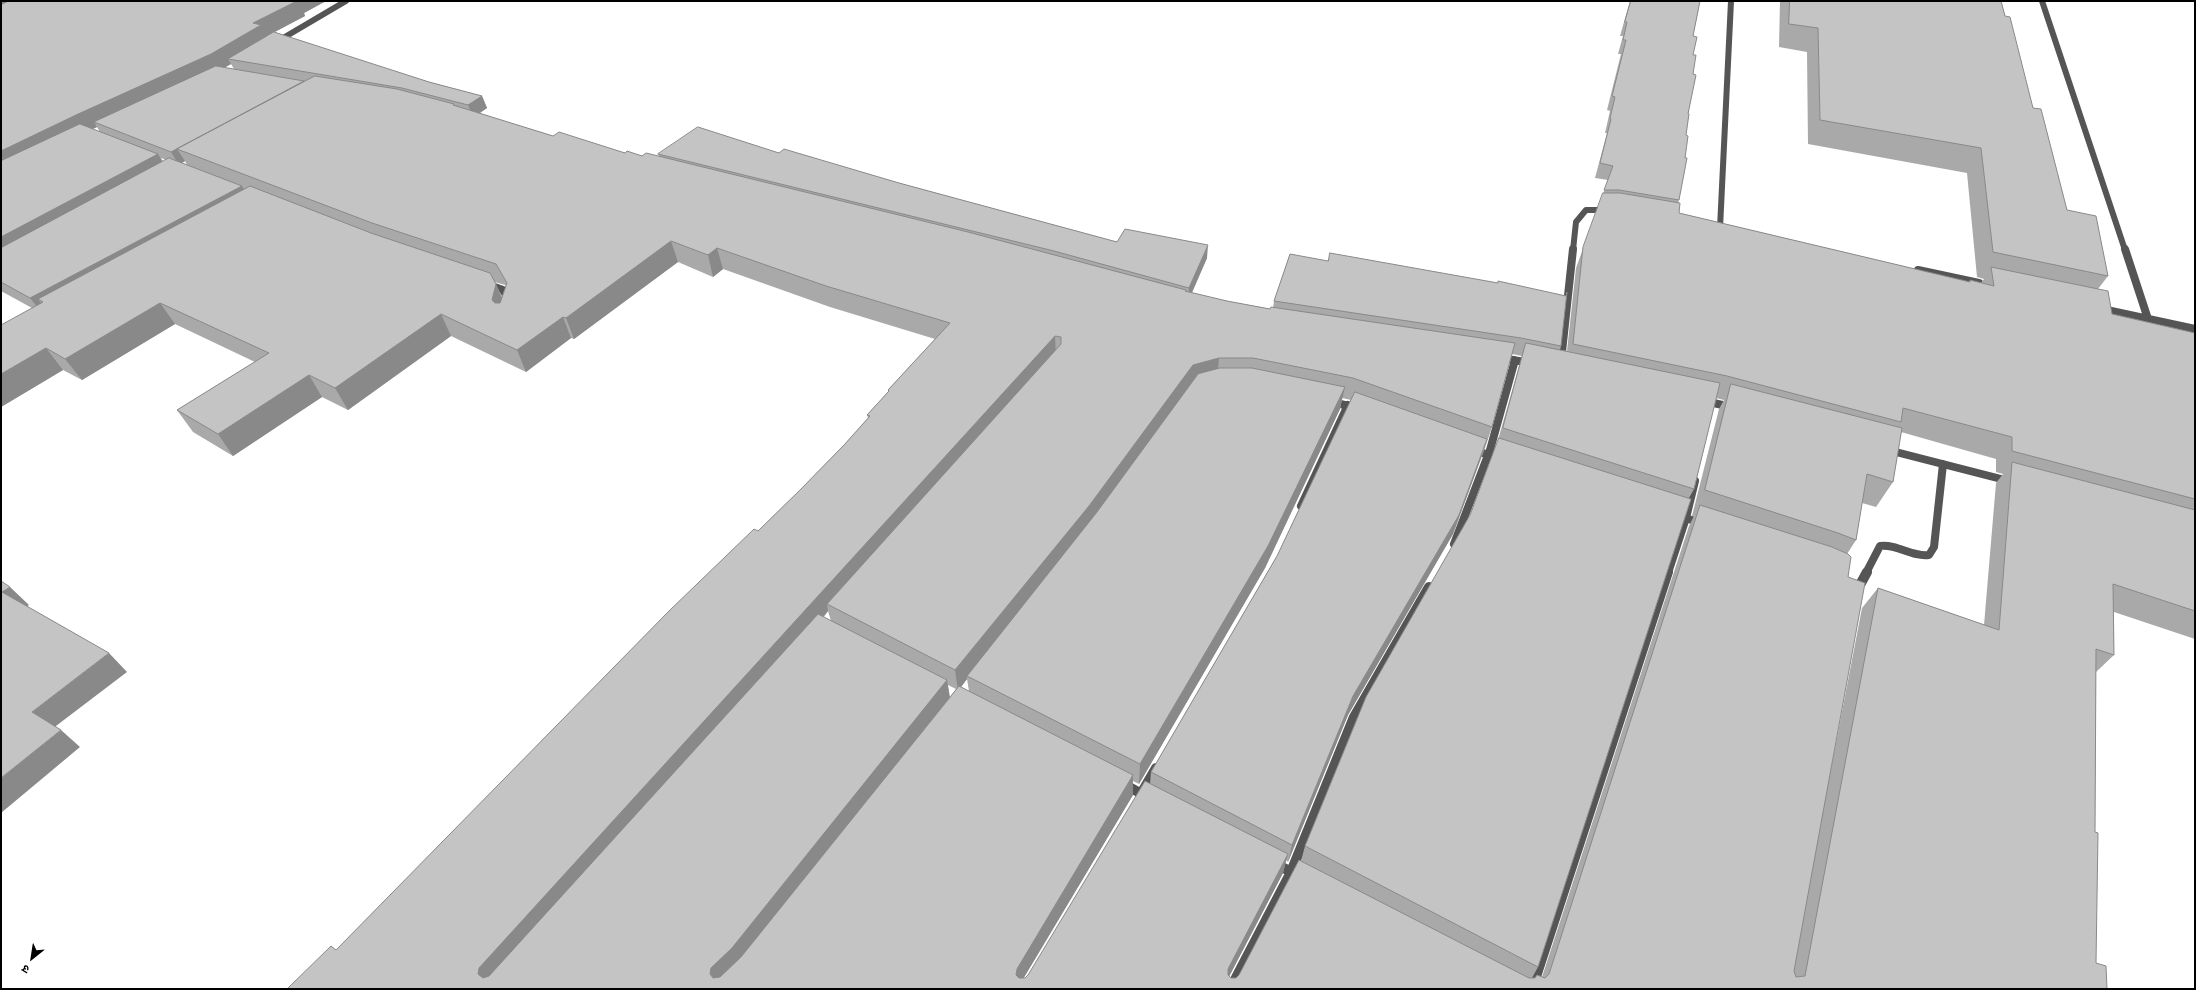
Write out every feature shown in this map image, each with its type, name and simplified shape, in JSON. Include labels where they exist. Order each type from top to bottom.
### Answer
[{"type":"street","points":[[270,45],[346,1]]},
{"type":"street","points":[[1720,228],[1731,1]]},
{"type":"street","points":[[2042,1],[2148,319]]},
{"type":"street","points":[[1553,366],[1560,368],[1576,222],[1586,210],[1613,209]]},
{"type":"street","points":[[1712,226],[1735,231]]},
{"type":"street","points":[[1907,267],[1985,284]]},
{"type":"street","points":[[482,283],[503,290],[511,305],[510,310]]},
{"type":"street","points":[[2094,307],[2195,329]]},
{"type":"street","points":[[1492,356],[1538,364]]},
{"type":"street","points":[[1450,550],[1458,536],[1488,455],[1516,360]]},
{"type":"street","points":[[1699,399],[1714,407],[1738,409]]},
{"type":"street","points":[[1325,400],[1348,405],[1369,412]]},
{"type":"street","points":[[1296,518],[1348,405]]},
{"type":"street","points":[[1467,448],[1510,462]]},
{"type":"street","points":[[1882,448],[2020,484]]},
{"type":"street","points":[[1858,585],[1880,546],[1887,544],[1919,558],[1929,555],[1934,546],[1943,464]]},
{"type":"street","points":[[1532,989],[1686,518],[1698,472]]},
{"type":"street","points":[[1664,511],[1708,526]]},
{"type":"street","points":[[1230,989],[1291,872],[1354,717],[1435,576]]},
{"type":"street","points":[[1139,797],[1161,759]]},
{"type":"street","points":[[1114,779],[1139,797],[1155,801]]},
{"type":"street","points":[[1264,858],[1312,882]]},
{"type":"building","points":[[9,1],[297,1],[253,23],[261,25],[211,54],[76,115],[1,151],[1,5]]},
{"type":"building","points":[[1631,1],[1700,1],[1693,36],[1697,37],[1693,55],[1696,55],[1693,74],[1696,75],[1688,114],[1686,135],[1688,136],[1685,158],[1687,158],[1679,200],[1619,190],[1604,190],[1613,166],[1600,163],[1611,119],[1615,97],[1612,96],[1626,40],[1623,40],[1627,22],[1625,22]]},
{"type":"building","points":[[1790,1],[2001,1],[2005,16],[2010,17],[2033,108],[2041,109],[2067,210],[2096,216],[2108,276],[1993,252],[1981,148],[1820,120],[1818,28],[1789,24]]},
{"type":"building","points":[[274,32],[429,82],[482,96],[468,105],[402,88],[228,59]]},
{"type":"building","points":[[216,66],[304,81],[171,152],[94,122]]},
{"type":"building","points":[[315,76],[397,89],[454,104],[453,105],[553,136],[559,132],[625,153],[627,151],[642,156],[646,153],[968,232],[1227,301],[1270,309],[1271,307],[1515,343],[1492,427],[1353,378],[1253,358],[1219,358],[1193,365],[1089,506],[955,670],[827,604],[1061,344],[1061,337],[1055,336],[479,968],[478,974],[483,978],[489,976],[818,614],[947,680],[732,948],[711,968],[710,974],[713,978],[720,977],[741,957],[959,686],[1133,775],[1017,969],[1016,975],[1019,978],[1025,978],[1028,975],[1145,781],[1288,854],[1228,969],[1228,975],[1231,978],[1236,978],[1239,975],[1299,860],[1529,978],[1535,978],[1537,975],[1545,978],[1549,974],[1700,505],[1832,547],[1848,554],[1851,557],[1848,577],[1865,583],[1794,971],[1796,977],[1805,976],[1878,588],[1999,630],[2012,462],[2195,510],[2195,611],[2113,584],[2114,655],[2096,649],[2095,832],[2098,833],[2096,963],[2106,966],[2107,989],[287,989],[331,946],[336,950],[669,611],[754,529],[758,531],[801,489],[844,445],[870,416],[867,415],[889,391],[888,390],[950,323],[826,286],[717,248],[708,255],[671,241],[566,318],[563,317],[517,350],[441,314],[335,388],[309,375],[218,434],[177,410],[269,353],[160,303],[65,359],[46,348],[1,374],[1,325],[43,302],[38,299],[250,186],[371,233],[490,273],[496,284],[492,300],[495,303],[500,303],[507,283],[496,264],[372,223],[177,149]]},
{"type":"building","points":[[80,124],[158,154],[1,237],[1,161]]},
{"type":"building","points":[[698,127],[779,153],[784,149],[899,183],[1117,242],[1125,229],[1208,245],[1189,288],[1054,251],[658,154]]},
{"type":"building","points":[[169,158],[242,186],[30,298],[1,282],[1,248]]},
{"type":"building","points":[[1603,193],[1620,193],[1680,203],[1679,213],[1970,282],[1970,280],[1994,286],[1991,267],[2108,291],[2112,314],[2195,333],[2195,499],[2012,451],[2012,437],[1903,408],[1901,422],[1727,376],[1573,344],[1583,247]]},
{"type":"building","points":[[1330,253],[1498,283],[1498,281],[1566,296],[1567,292],[1561,346],[1521,338],[1274,301],[1290,254],[1328,261]]},
{"type":"building","points":[[1526,343],[1720,383],[1694,489],[1503,428]]},
{"type":"building","points":[[1220,368],[1252,368],[1345,387],[1268,546],[1140,764],[967,676],[1097,512],[1198,374]]},
{"type":"building","points":[[1731,384],[1902,428],[1893,482],[1867,474],[1856,540],[1705,490]]},
{"type":"building","points":[[1355,392],[1487,439],[1459,515],[1353,696],[1292,845],[1151,772],[1277,556]]},
{"type":"building","points":[[1499,438],[1691,499],[1538,967],[1305,846],[1366,697],[1470,515]]},
{"type":"building","points":[[1,581],[10,587],[2,592],[109,653],[32,712],[61,730],[1,778]]}]
